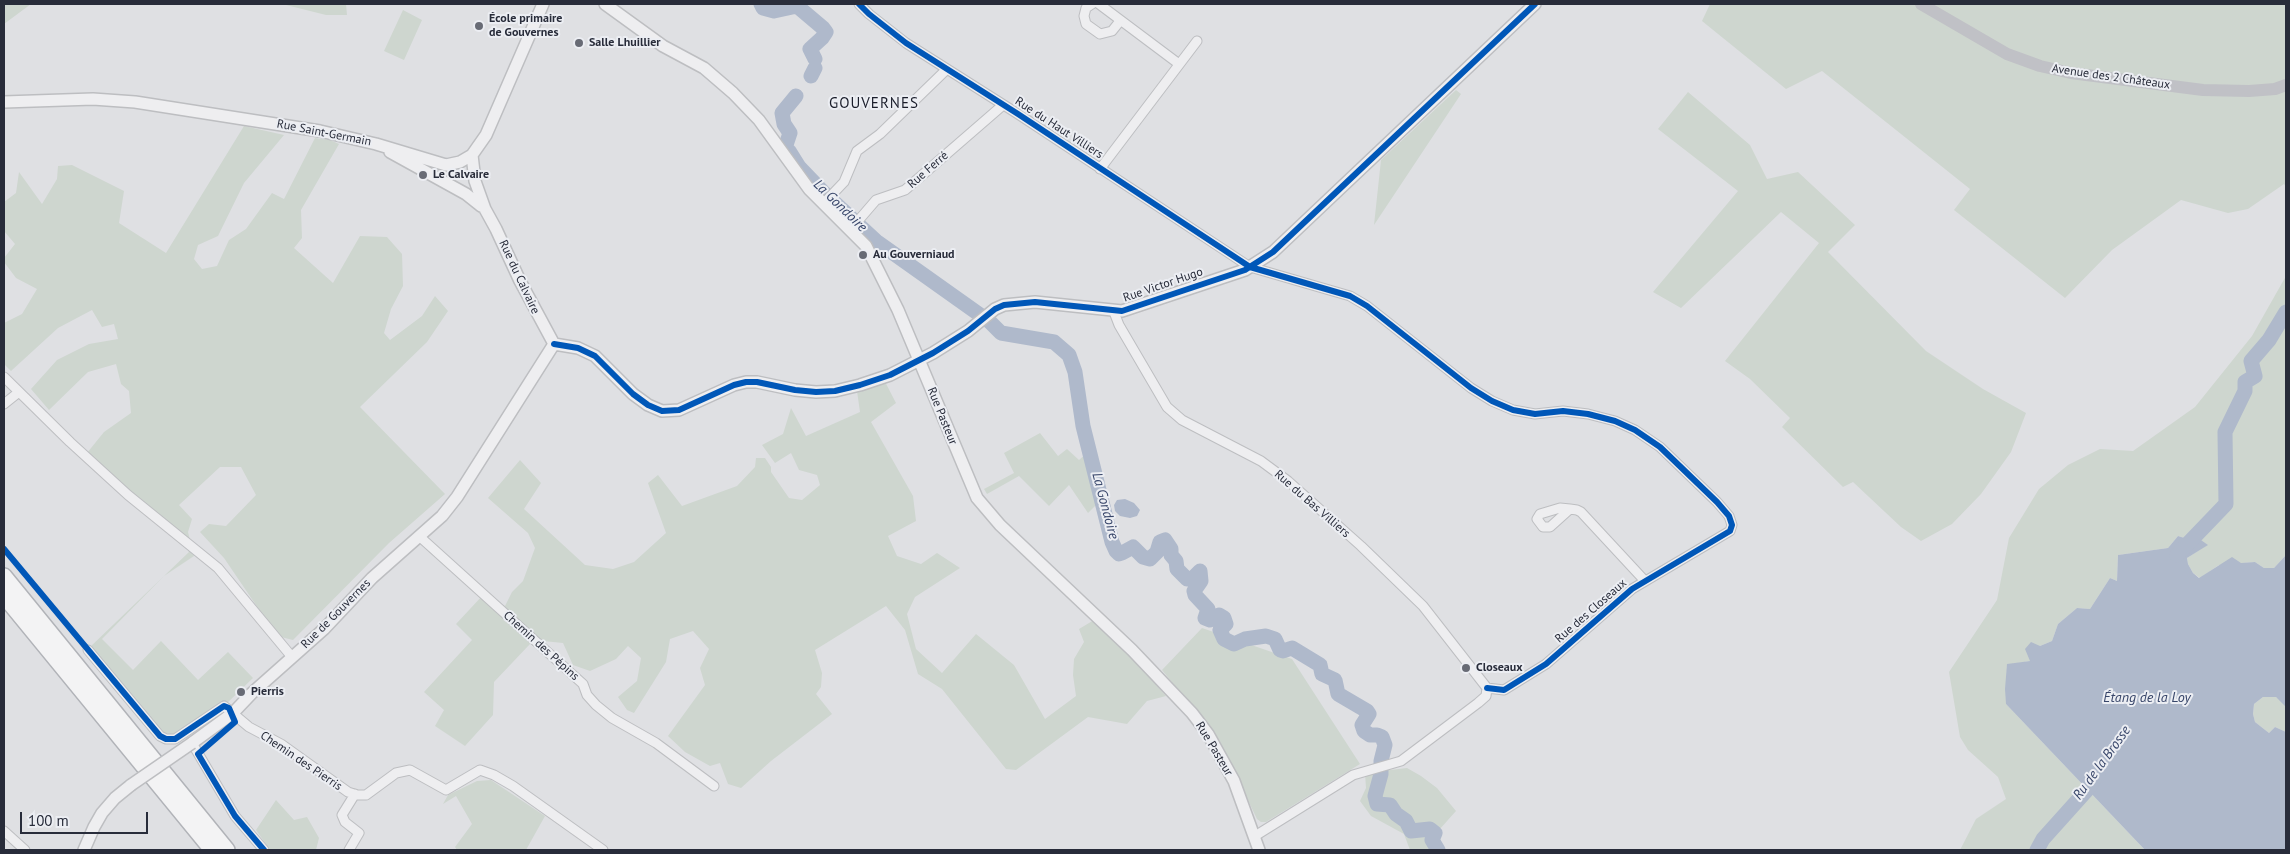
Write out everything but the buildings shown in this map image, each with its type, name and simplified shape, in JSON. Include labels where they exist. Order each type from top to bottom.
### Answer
[{"type":"highway","points":[[4,576],[227,850]]},
{"type":"highway","points":[[4,596],[212,850]]},
{"type":"main road","name":"Avenue des 2 Châteaux","points":[[1921,4],[2006,54],[2063,72],[2203,90],[2249,91],[2275,89],[2286,84]]},
{"type":"street","points":[[472,155],[486,135],[543,4]]},
{"type":"street","name":"Rue Pasteur","points":[[605,4],[663,46],[704,68],[759,120],[799,176],[855,225],[871,252],[920,360],[972,489],[981,504],[1000,525],[1132,650],[1192,713],[1208,734],[1234,781],[1259,850]]},
{"type":"street","name":"Rue du Haut Villiers","points":[[859,4],[906,43],[1250,267],[1350,296],[1471,388],[1492,401],[1513,410],[1535,414],[1563,411],[1588,414],[1615,421],[1635,430],[1660,447],[1717,502],[1729,516],[1732,525]]},
{"type":"street","points":[[1092,4],[1086,8],[1084,16],[1086,24],[1100,34],[1112,31],[1120,21]]},
{"type":"street","points":[[1099,4],[1179,64]]},
{"type":"street","name":"Rue Victor Hugo","points":[[554,344],[578,348],[595,356],[633,394],[662,412],[679,410],[746,382],[758,382],[795,390],[835,391],[890,375],[920,360],[1004,305],[1024,302],[1052,303],[1114,312],[1122,311],[1250,267],[1272,252],[1535,4]]},
{"type":"street","points":[[1100,168],[1196,41]]},
{"type":"street","points":[[827,200],[844,182],[856,152],[880,134],[947,69]]},
{"type":"street","name":"Rue Saint-Germain","points":[[4,102],[93,99],[135,102],[320,131],[446,164],[460,162],[472,155]]},
{"type":"street","name":"Rue Ferré","points":[[855,225],[878,199],[907,189],[1003,105]]},
{"type":"street","name":"Rue du Calvaire","points":[[384,147],[403,160],[466,194],[484,209]]},
{"type":"street","name":"Rue du Calvaire","points":[[472,155],[475,181],[484,209],[496,228],[520,281],[554,344]]},
{"type":"street","name":"Rue du Bas Villiers","points":[[1114,312],[1119,325],[1167,406],[1182,420],[1261,461],[1288,481],[1361,546],[1423,606],[1487,688]]},
{"type":"street","name":"Rue de Gouvernes","points":[[84,850],[102,813],[114,798],[232,713],[324,629],[372,578],[442,516],[457,497],[554,344]]},
{"type":"street","points":[[4,377],[128,495],[218,568],[292,657]]},
{"type":"street","points":[[4,404],[18,392]]},
{"type":"street","points":[[1570,509],[1577,510],[1586,515],[1645,581]]},
{"type":"street","name":"Rue des Closeaux","points":[[1487,688],[1504,690],[1546,664],[1632,589],[1724,535],[1730,530],[1732,525]]},
{"type":"street","name":"Chemin des Pépins","points":[[419,536],[583,684],[587,695],[596,705],[612,718],[656,743],[714,786]]},
{"type":"street","points":[[88,650],[160,736],[166,739],[175,739],[224,706],[232,713]]},
{"type":"street","points":[[1255,836],[1353,775],[1401,761],[1486,696],[1487,688]]},
{"type":"street","name":"Chemin des Pierris","points":[[232,713],[250,727],[281,744],[348,792],[366,794],[396,774],[410,770],[446,790],[480,770],[494,775],[513,786],[603,850]]},
{"type":"street","points":[[192,743],[235,816],[264,850]]},
{"type":"street","points":[[349,850],[359,833],[345,822],[342,816],[355,794]]},
{"type":"street","points":[[4,831],[25,850]]},
{"type":"shaded area","points":[[4,4],[31,4],[4,24]]},
{"type":"shaded area","points":[[282,4],[346,4],[347,15],[326,15]]},
{"type":"shaded area","points":[[1710,4],[2286,4],[2286,187],[2284,184],[2248,209],[2228,213],[2181,200],[2112,250],[2065,298],[1954,210],[1970,189],[1822,71],[1786,89],[1702,21]]},
{"type":"shaded area","points":[[403,10],[422,20],[404,60],[384,51]]},
{"type":"shaded area","points":[[1456,90],[1461,94],[1374,225],[1381,160]]},
{"type":"shaded area","points":[[1688,92],[1750,145],[1767,179],[1798,172],[1855,225],[1828,252],[1926,351],[1983,389],[2026,413],[2011,452],[1981,494],[1952,524],[1921,541],[1901,527],[1853,482],[1843,487],[1782,427],[1790,418],[1750,379],[1725,361],[1819,243],[1781,212],[1681,308],[1653,292],[1738,191],[1658,129]]},
{"type":"shaded area","points":[[244,126],[284,135],[244,183],[218,236],[198,245],[194,259],[202,269],[217,266],[229,240],[246,229],[272,193],[284,199],[315,138],[330,140],[339,144],[301,210],[302,238],[294,248],[333,283],[360,236],[387,237],[402,254],[403,286],[391,309],[384,333],[390,340],[422,316],[435,296],[448,311],[427,342],[360,407],[445,494],[389,543],[293,640],[277,636],[224,558],[200,532],[209,524],[226,526],[256,495],[241,467],[220,467],[179,505],[192,519],[188,532],[194,556],[164,576],[189,552],[174,527],[110,475],[87,453],[104,432],[131,413],[129,391],[121,384],[116,364],[88,372],[49,410],[31,389],[57,360],[89,344],[118,339],[114,324],[102,327],[92,310],[58,328],[11,371],[4,364],[4,323],[22,314],[37,289],[16,278],[4,262],[4,258],[15,244],[4,231],[4,202],[16,193],[19,172],[42,204],[57,179],[58,166],[72,165],[124,191],[119,223],[166,253]]},
{"type":"shaded area","points":[[2286,276],[2286,555],[2274,568],[2264,568],[2255,562],[2219,565],[2200,578],[2193,573],[2187,558],[2207,545],[2201,540],[2197,542],[2178,536],[2168,548],[2118,555],[2117,581],[2110,578],[2090,609],[2077,608],[2058,624],[2052,641],[2040,646],[2030,661],[2007,665],[2006,704],[2145,850],[1960,850],[1976,819],[2006,799],[1998,777],[1968,750],[1960,737],[1949,672],[1997,600],[2009,538],[2039,489],[2068,465],[2100,449],[2133,451],[2195,407],[2252,336]]},
{"type":"shaded area","points":[[882,376],[896,403],[871,422],[913,496],[916,521],[888,536],[897,556],[921,564],[937,553],[960,568],[915,597],[907,614],[916,649],[942,673],[976,634],[1014,665],[1045,719],[1076,696],[1073,675],[1074,659],[1084,642],[1079,629],[1094,620],[1138,664],[1166,696],[1147,701],[1127,724],[1088,717],[1016,770],[1006,769],[942,689],[918,674],[905,630],[886,606],[815,650],[822,673],[821,687],[816,694],[832,714],[771,761],[741,788],[728,784],[720,763],[710,766],[685,752],[668,736],[705,685],[700,668],[709,649],[693,631],[670,639],[666,662],[634,713],[627,710],[618,697],[637,681],[641,658],[628,646],[616,659],[590,671],[573,665],[563,643],[543,641],[530,644],[494,682],[493,715],[465,746],[435,726],[444,710],[424,692],[472,640],[456,624],[483,595],[505,606],[512,592],[523,581],[535,548],[528,533],[488,498],[520,460],[541,483],[524,509],[585,565],[613,569],[634,562],[666,533],[648,483],[658,475],[682,506],[737,486],[755,467],[756,458],[765,458],[771,467],[771,472],[789,498],[802,500],[820,485],[817,475],[799,470],[791,453],[775,463],[762,445],[783,434],[791,408],[806,436],[860,412],[856,384]]},
{"type":"shaded area","points":[[1040,433],[1058,456],[1067,449],[1079,460],[1089,451],[1100,501],[1088,513],[1069,485],[1049,506],[1019,476],[987,494],[984,489],[1014,473],[1004,453]]},
{"type":"shaded area","points":[[164,576],[102,639],[133,670],[161,641],[198,680],[228,652],[253,678],[224,706],[180,735],[161,733],[89,648]]},
{"type":"shaded area","points":[[1202,628],[1292,659],[1360,764],[1266,822],[1261,822],[1257,819],[1220,742],[1162,670]]},
{"type":"shaded area","points":[[2263,697],[2276,697],[2284,703],[2286,707],[2286,732],[2275,727],[2269,733],[2255,722],[2253,714],[2254,704]]},
{"type":"shaded area","points":[[1407,768],[1437,788],[1456,811],[1439,830],[1442,850],[1410,850],[1404,834],[1371,816],[1360,801],[1366,788],[1365,773]]},
{"type":"shaded area","points":[[491,780],[545,816],[526,850],[457,850],[455,847],[472,824],[456,796],[443,804],[448,795],[477,781]]},
{"type":"shaded area","points":[[276,800],[294,820],[307,817],[319,838],[316,850],[270,850],[256,830]]},
{"type":"water","points":[[1125,499],[1134,503],[1140,510],[1137,516],[1130,518],[1120,516],[1115,511],[1114,505],[1117,500]]},
{"type":"water","name":"Étang de la Loy","points":[[2178,536],[2197,542],[2201,540],[2208,545],[2187,558],[2193,573],[2199,578],[2232,557],[2241,563],[2255,562],[2264,568],[2274,568],[2286,555],[2286,707],[2276,697],[2263,697],[2254,704],[2253,714],[2255,722],[2269,733],[2275,727],[2286,732],[2286,850],[2145,850],[2006,704],[2007,664],[2030,661],[2025,649],[2031,642],[2040,646],[2052,641],[2058,624],[2077,608],[2090,609],[2110,578],[2117,581],[2118,555],[2168,548]]},
{"type":"waterway","name":"La Gondoire","points":[[761,4],[763,8],[774,11],[797,6],[823,28],[826,32],[810,49],[815,59]]},
{"type":"waterway","name":"La Gondoire","points":[[811,76],[815,68]]},
{"type":"waterway","name":"La Gondoire","points":[[786,145],[790,133],[784,124],[782,113],[796,96]]},
{"type":"waterway","name":"La Gondoire","points":[[789,151],[799,167],[823,192],[876,241],[990,322],[1001,333],[1054,342],[1069,355],[1075,372],[1083,426],[1112,542],[1116,551],[1119,554],[1133,547],[1143,557],[1150,559],[1157,552],[1160,542],[1165,540],[1171,549],[1171,555],[1176,561],[1177,569],[1187,579],[1192,579],[1200,571],[1201,581],[1194,591],[1195,595],[1208,609],[1205,618],[1210,620],[1219,615],[1224,618],[1226,624],[1220,630],[1224,639],[1234,644],[1245,639],[1266,636],[1275,639],[1280,650],[1292,648],[1320,665],[1322,674],[1335,680],[1338,694],[1367,711],[1369,714],[1362,725],[1364,731],[1370,735],[1382,737],[1385,745],[1381,761],[1381,774],[1375,796],[1377,804],[1390,805],[1396,814],[1406,821],[1411,831],[1430,829],[1435,833],[1432,840],[1438,850]]},
{"type":"waterway","name":"Ru de la Brosse","points":[[2177,555],[2226,504],[2225,432],[2245,391],[2245,382],[2255,376],[2251,361],[2269,340],[2286,312]]},
{"type":"waterway","name":"Ru de la Brosse","points":[[2037,850],[2043,839],[2087,790],[2098,773]]},
{"type":"cycle path","points":[[859,4],[906,43],[1018,114],[1250,267],[1350,296],[1367,306],[1471,388],[1492,401],[1513,410],[1535,414],[1563,411],[1588,414],[1615,421],[1635,430],[1660,447],[1729,516],[1732,525],[1730,531],[1632,589],[1546,664],[1504,690],[1487,688]]},
{"type":"cycle path","points":[[554,344],[578,348],[595,356],[633,394],[648,405],[662,411],[679,410],[734,385],[746,382],[757,382],[795,390],[816,392],[835,391],[860,385],[890,375],[933,353],[968,331],[995,309],[1004,305],[1035,302],[1122,311],[1245,270],[1273,252],[1535,4]]},
{"type":"cycle path","points":[[4,549],[160,736],[166,739],[175,739],[224,706],[229,708],[235,722],[198,754],[235,816],[264,850]]},
{"type":"place","name":"École primaire de Gouvernes","points":[[479,26]]},
{"type":"place","name":"Salle Lhuillier","points":[[579,43]]},
{"type":"place","name":"Le Calvaire","points":[[423,175]]},
{"type":"place","name":"Au Gouverniaud","points":[[863,255]]},
{"type":"place","name":"Closeaux","points":[[1466,668]]},
{"type":"place","name":"Pierris","points":[[241,692]]},
{"type":"district","name":"GOUVERNES","points":[[874,104]]}]
